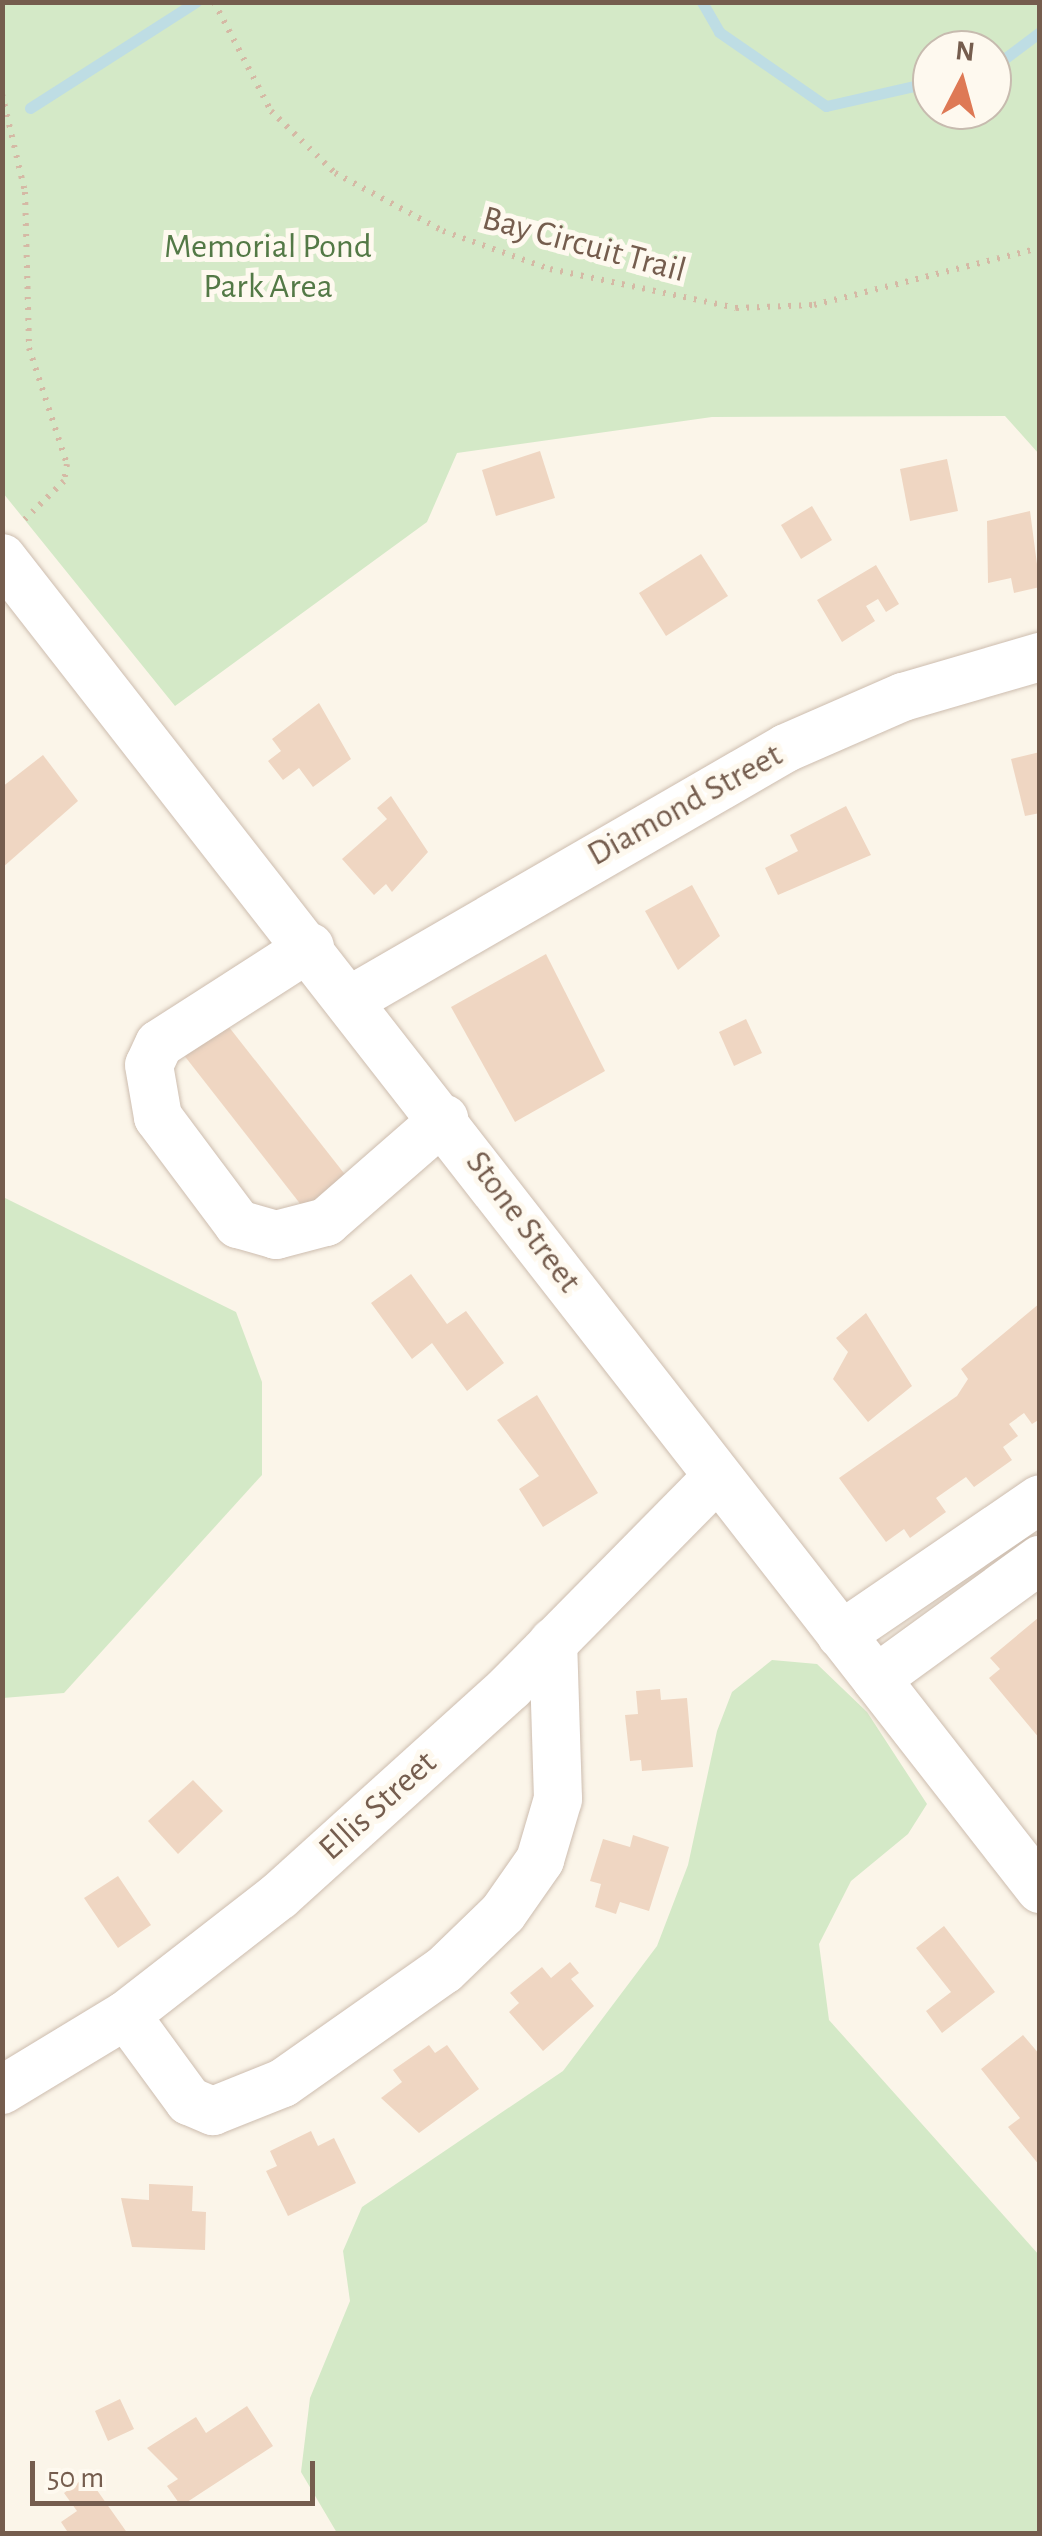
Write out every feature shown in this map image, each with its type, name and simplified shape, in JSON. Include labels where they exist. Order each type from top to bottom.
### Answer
[{"type":"street","name":"Stone Street","points":[[13,539],[310,946],[717,1477],[1037,1881]]},
{"type":"street","name":"Diamond Street","points":[[352,999],[786,748],[888,703],[1040,658]]},
{"type":"street","points":[[310,946],[159,1044],[149,1065],[158,1117],[238,1224],[276,1235],[326,1222],[444,1119]]},
{"type":"street","name":"Ellis Street","points":[[2,2090],[126,2015],[279,1896],[554,1642],[717,1477]]},
{"type":"street","points":[[840,1635],[1040,1499]]},
{"type":"street","points":[[876,1679],[1040,1560]]},
{"type":"street","points":[[126,2015],[188,2101],[212,2111],[283,2084],[444,1970],[503,1914],[540,1860],[558,1800],[554,1642]]},
{"type":"path","name":"Bay Circuit Trail","points":[[214,2],[270,111],[335,173],[443,230],[550,269],[736,308],[814,305],[1040,248]]},
{"type":"path","points":[[2,94],[25,192],[29,348],[67,464],[64,480],[13,539]]},
{"type":"green space","name":"Memorial Pond Park Area","points":[[2,3],[1039,3],[1039,454],[1005,416],[712,417],[457,453],[427,522],[175,706],[3,493]]},
{"type":"green space","points":[[3,1197],[236,1312],[262,1382],[262,1475],[64,1693],[3,1698]]},
{"type":"green space","points":[[772,1660],[817,1664],[867,1712],[927,1804],[908,1834],[851,1881],[819,1944],[829,2020],[1039,2255],[1039,2533],[337,2533],[301,2472],[310,2398],[350,2301],[343,2251],[362,2207],[563,2071],[657,1946],[688,1865],[717,1731],[732,1692]]},
{"type":"building","points":[[540,451],[555,498],[496,516],[482,470]]},
{"type":"building","points":[[947,459],[958,511],[910,521],[900,469]]},
{"type":"building","points":[[812,506],[832,540],[801,559],[781,525]]},
{"type":"building","points":[[1030,511],[1040,587],[1014,593],[1011,578],[988,583],[987,521]]},
{"type":"building","points":[[701,554],[728,596],[666,636],[639,593]]},
{"type":"building","points":[[876,565],[899,604],[886,612],[878,599],[866,606],[875,621],[842,642],[817,600]]},
{"type":"building","points":[[319,703],[351,759],[313,787],[299,768],[283,780],[268,761],[281,751],[272,739]]},
{"type":"building","points":[[1040,752],[1040,813],[1025,816],[1011,759]]},
{"type":"building","points":[[43,755],[78,801],[2,868],[2,787]]},
{"type":"building","points":[[391,796],[428,852],[392,892],[386,884],[374,895],[342,859],[387,819],[377,808]]},
{"type":"building","points":[[846,806],[871,855],[778,895],[765,868],[798,851],[790,835]]},
{"type":"building","points":[[692,885],[720,936],[678,970],[645,911]]},
{"type":"building","points":[[546,954],[605,1071],[515,1122],[451,1007]]},
{"type":"building","points":[[746,1019],[762,1053],[734,1066],[719,1032]]},
{"type":"building","points":[[225,1022],[347,1177],[305,1210],[183,1054]]},
{"type":"building","points":[[411,1274],[447,1324],[466,1311],[504,1363],[467,1391],[432,1343],[412,1359],[371,1303]]},
{"type":"building","points":[[1040,1303],[1040,1419],[1032,1424],[1024,1413],[1009,1424],[1018,1436],[1003,1447],[1012,1460],[974,1487],[966,1477],[936,1498],[946,1512],[910,1538],[904,1529],[886,1542],[839,1478],[957,1396],[968,1379],[961,1369]]},
{"type":"building","points":[[866,1313],[912,1386],[868,1422],[833,1379],[848,1352],[836,1338]]},
{"type":"building","points":[[537,1395],[598,1493],[543,1527],[519,1489],[539,1476],[497,1420]]},
{"type":"building","points":[[1038,1618],[1040,1739],[989,1678],[1000,1669],[990,1658]]},
{"type":"building","points":[[660,1689],[661,1700],[687,1698],[693,1767],[642,1771],[641,1760],[630,1761],[625,1715],[638,1714],[636,1691]]},
{"type":"building","points":[[193,1780],[223,1811],[178,1854],[148,1821]]},
{"type":"building","points":[[633,1835],[669,1847],[649,1911],[620,1902],[616,1914],[595,1907],[601,1884],[590,1881],[603,1839],[630,1847]]},
{"type":"building","points":[[118,1876],[151,1925],[118,1948],[84,1898]]},
{"type":"building","points":[[944,1926],[995,1992],[942,2033],[926,2011],[951,1992],[916,1948]]},
{"type":"building","points":[[570,1962],[579,1973],[571,1979],[594,2006],[543,2051],[509,2012],[519,2003],[510,1993],[542,1967],[551,1978]]},
{"type":"building","points":[[1023,2035],[1040,2055],[1040,2166],[1008,2127],[1020,2118],[981,2069]]},
{"type":"building","points":[[429,2045],[435,2053],[447,2045],[479,2089],[419,2133],[381,2098],[402,2082],[393,2070]]},
{"type":"building","points":[[311,2131],[318,2146],[334,2138],[356,2183],[288,2216],[266,2171],[277,2166],[270,2151]]},
{"type":"building","points":[[149,2184],[193,2186],[192,2211],[206,2212],[205,2250],[132,2247],[121,2198],[149,2200]]},
{"type":"building","points":[[120,2399],[134,2429],[108,2441],[95,2411]]},
{"type":"building","points":[[247,2406],[273,2446],[181,2506],[167,2486],[178,2479],[147,2448],[196,2417],[206,2433]]},
{"type":"building","points":[[87,2476],[128,2534],[69,2534],[61,2522],[77,2511],[64,2493]]},
{"type":"waterway","points":[[30,108],[196,2]]},
{"type":"waterway","points":[[702,2],[719,32],[826,106],[912,87]]},
{"type":"waterway","points":[[1012,53],[1040,32]]}]
